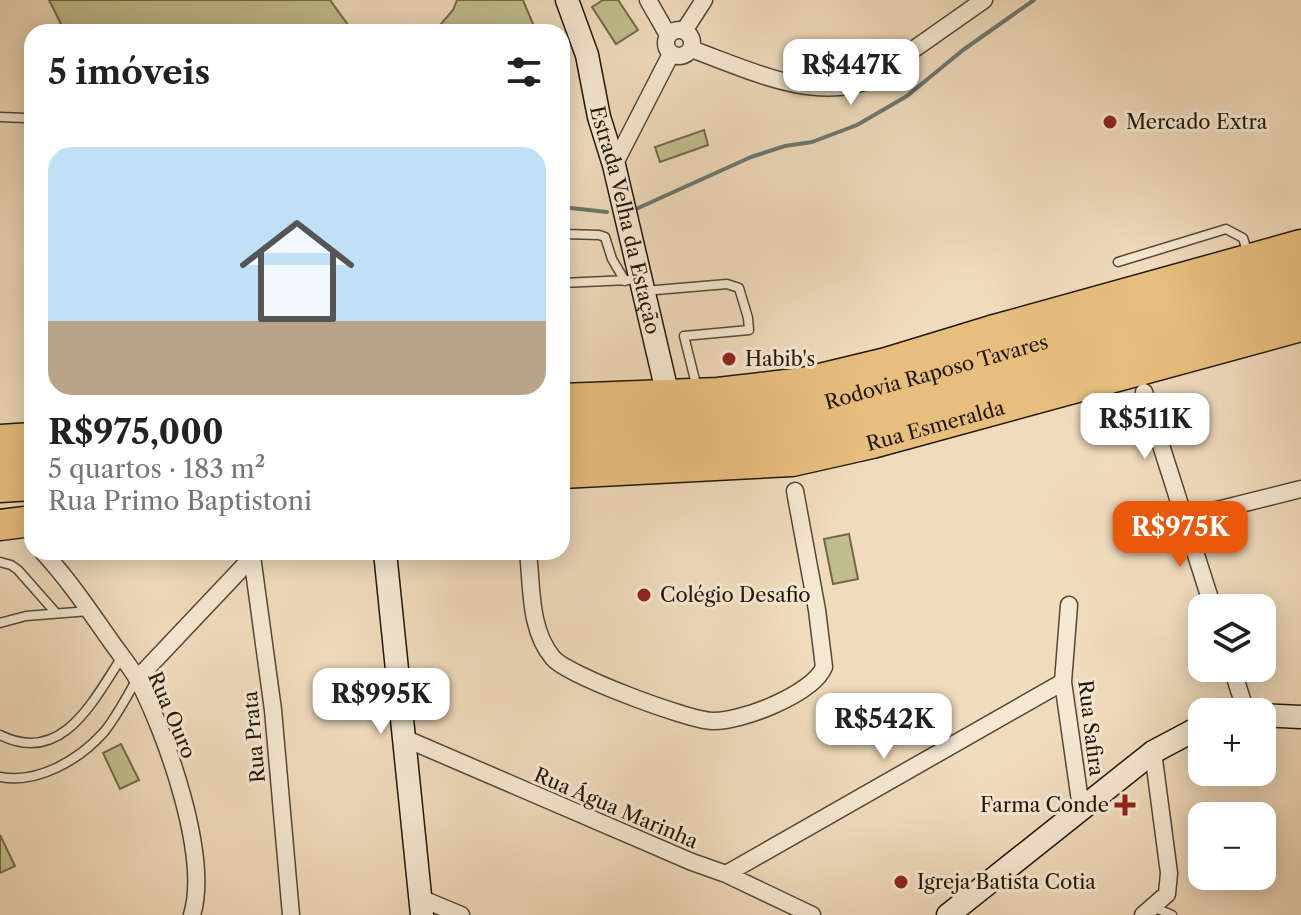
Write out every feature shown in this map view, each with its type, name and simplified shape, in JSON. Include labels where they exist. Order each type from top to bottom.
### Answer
[{"type":"highway","points":[[570,399],[698,394],[803,383],[1301,245]]},
{"type":"highway","name":"Rodovia Raposo Tavares","points":[[570,426],[756,415],[814,406],[1301,271]]},
{"type":"highway","name":"Rodovia Raposo Tavares","points":[[570,451],[798,434],[854,422],[1301,300]]},
{"type":"highway","name":"Rua Esmeralda","points":[[570,473],[792,461],[872,443],[1301,326]]},
{"type":"highway","points":[[570,415],[601,412],[668,396]]},
{"type":"highway","points":[[0,440],[24,438]]},
{"type":"highway","points":[[0,464],[24,462]]},
{"type":"highway","points":[[0,487],[24,486]]},
{"type":"street","name":"Estrada Velha da Estação","points":[[567,0],[587,55],[599,117],[630,233],[636,283],[668,396]]},
{"type":"street","points":[[648,0],[676,33],[689,36],[691,49]]},
{"type":"street","points":[[671,54],[666,45],[704,0]]},
{"type":"street","points":[[691,49],[795,83],[837,89],[853,87],[870,80],[984,0]]},
{"type":"street","points":[[671,54],[682,56],[691,49]]},
{"type":"street","points":[[614,165],[671,54]]},
{"type":"street","points":[[1144,392],[1209,594]]},
{"type":"street","points":[[1185,518],[1301,489]]},
{"type":"street","points":[[529,560],[540,641],[555,661],[576,673],[686,716],[713,721],[746,716],[786,699],[821,675],[824,655],[795,491]]},
{"type":"street","name":"Rua Ouro","points":[[51,560],[137,679],[161,734],[180,788],[190,833],[197,885],[192,915]]},
{"type":"street","points":[[137,679],[248,560]]},
{"type":"street","name":"Rua Prata","points":[[255,560],[273,710],[291,915]]},
{"type":"street","points":[[386,560],[421,906],[461,915]]},
{"type":"street","name":"Rua Safira","points":[[1069,605],[1063,682],[1081,808]]},
{"type":"street","points":[[726,874],[1063,682]]},
{"type":"street","points":[[1276,716],[1301,717]]},
{"type":"street","points":[[948,915],[1153,752],[1188,733]]},
{"type":"street","name":"Rua Água Marinha","points":[[404,738],[726,874],[812,915]]},
{"type":"street","points":[[1148,911],[1167,894],[1169,873],[1153,752]]},
{"type":"lane","points":[[0,117],[24,118]]},
{"type":"lane","points":[[1118,262],[1226,229],[1243,238],[1249,259]]},
{"type":"lane","points":[[570,234],[605,237],[630,233]]},
{"type":"lane","points":[[605,237],[612,259],[636,283]]},
{"type":"lane","points":[[570,283],[727,284],[739,288],[749,330],[684,336],[698,394]]},
{"type":"lane","points":[[0,431],[24,430]]},
{"type":"lane","points":[[0,562],[18,570],[56,613]]},
{"type":"lane","points":[[0,623],[26,616],[90,611]]},
{"type":"lane","points":[[0,735],[31,743],[50,741],[68,730],[89,708],[122,657]]},
{"type":"lane","points":[[0,777],[16,780],[40,775],[90,747],[107,729],[137,679]]},
{"type":"lane","points":[[1148,911],[1172,915]]},
{"type":"shaded area","points":[[49,0],[330,0],[347,24],[61,24]]},
{"type":"shaded area","points":[[457,0],[523,0],[533,24],[441,24]]},
{"type":"shaded area","points":[[603,0],[618,0],[638,30],[616,44],[592,7]]},
{"type":"shaded area","points":[[704,130],[708,145],[660,162],[655,147]]},
{"type":"shaded area","points":[[849,534],[858,579],[833,584],[824,539]]},
{"type":"shaded area","points":[[121,744],[139,780],[120,789],[103,753]]},
{"type":"shaded area","points":[[0,835],[15,866],[0,873]]},
{"type":"waterway","points":[[636,209],[751,157],[785,146],[812,142],[857,125],[907,96],[963,50],[1034,0]]},
{"type":"waterway","points":[[570,208],[607,212]]},
{"type":"place","name":"Mercado Extra","points":[[1110,122]]},
{"type":"place","name":"Habib's","points":[[729,359]]},
{"type":"place","name":"Colégio Desafio","points":[[644,595]]},
{"type":"place","name":"Farma Conde","points":[[1125,805]]},
{"type":"place","name":"Igreja Batista Cotia","points":[[901,882]]}]
